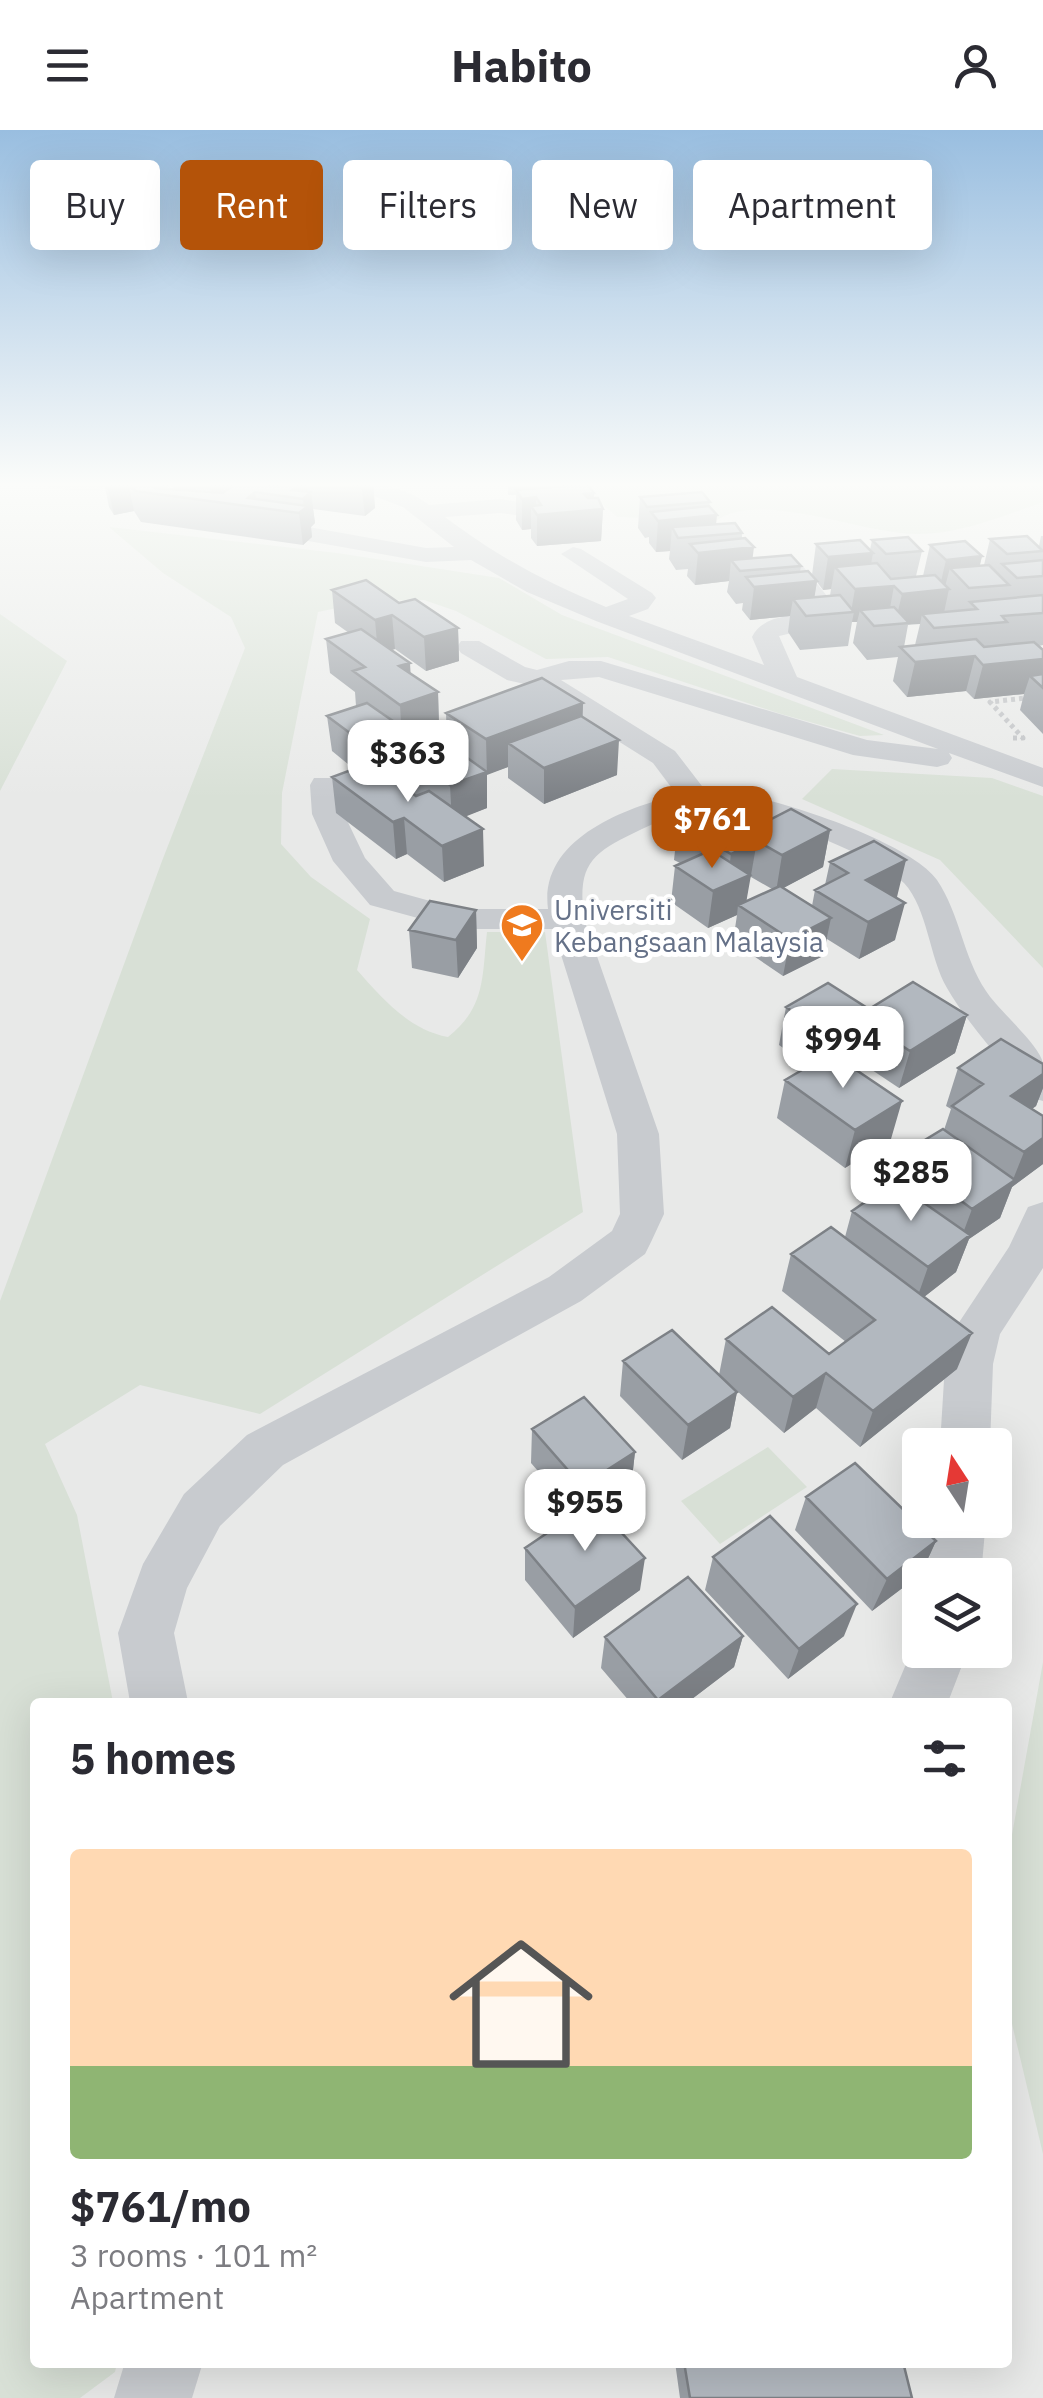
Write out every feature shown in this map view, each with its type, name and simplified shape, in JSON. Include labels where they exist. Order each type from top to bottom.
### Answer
[{"type":"street","points":[[538,588],[1043,778]]},
{"type":"street","points":[[605,616],[639,604],[643,598],[627,588]]},
{"type":"street","points":[[786,684],[767,632],[774,626],[831,616],[808,588]]},
{"type":"street","points":[[470,647],[517,674],[538,678],[664,757],[696,800]]},
{"type":"street","points":[[538,678],[569,669],[601,670],[864,749],[953,760],[976,754]]},
{"type":"street","points":[[864,749],[905,743],[910,730]]},
{"type":"street","points":[[325,785],[328,814],[350,862],[382,898],[458,918],[566,919]]},
{"type":"street","points":[[157,1698],[146,1633],[162,1582],[202,1510],[265,1450],[565,1289],[628,1242],[642,1214],[638,1134],[566,919],[564,883],[570,867],[597,840],[634,820],[696,800],[724,799],[763,808],[907,867],[922,880],[956,972],[985,1021],[1043,1088]]},
{"type":"street","points":[[967,1428],[969,1364],[977,1330],[1029,1254],[1043,1218]]},
{"type":"street","points":[[920,1698],[932,1668]]},
{"type":"street","points":[[153,2398],[162,2368]]},
{"type":"path","points":[[1004,738],[1023,738],[990,702],[1043,696]]},
{"type":"shaded area","name":"Universiti Kebangsaan Malaysia","points":[[0,588],[1043,588],[1043,2398],[0,2398]]},
{"type":"shaded area","points":[[186,588],[516,588],[562,615],[884,735],[860,736],[781,714],[608,657],[546,659],[456,611],[424,600],[370,601],[318,612],[282,793],[281,844],[311,877],[370,919],[357,970],[397,1011],[434,1033],[448,1037],[476,1002],[487,932],[545,932],[583,1212],[260,1414],[140,1385],[45,1444],[77,1515],[112,1698],[30,1698],[30,2368],[116,2368],[80,2398],[0,2398],[0,1301],[245,648],[231,617]]},
{"type":"shaded area","points":[[0,614],[67,661],[0,791]]},
{"type":"shaded area","points":[[832,769],[992,778],[1043,796],[1043,968],[940,860],[802,799]]},
{"type":"shaded area","points":[[768,1447],[807,1487],[720,1544],[681,1501]]},
{"type":"shaded area","points":[[1043,1662],[1043,2154],[1012,2024],[1012,1835]]},
{"type":"building","points":[[377,588],[399,603],[415,599],[458,628],[424,637],[392,615],[375,620],[332,590]]},
{"type":"building","points":[[896,588],[949,589],[902,594]]},
{"type":"building","points":[[840,595],[854,612],[806,616],[793,599]]},
{"type":"building","points":[[1043,595],[1043,613],[1002,616],[1007,622],[934,628],[922,614],[977,609],[970,602]]},
{"type":"building","points":[[894,607],[909,623],[874,626],[860,610]]},
{"type":"building","points":[[361,629],[410,663],[399,666],[438,692],[400,705],[353,671],[365,667],[326,639]]},
{"type":"building","points":[[976,639],[984,647],[1034,642],[1043,650],[1043,659],[983,665],[975,656],[915,662],[900,647]]},
{"type":"building","points":[[1043,674],[1043,688],[1030,676]]},
{"type":"building","points":[[542,678],[583,703],[486,739],[446,713]]},
{"type":"building","points":[[367,703],[409,732],[424,727],[487,772],[450,785],[402,750],[382,757],[327,716]]},
{"type":"building","points":[[581,716],[619,740],[544,768],[508,743]]},
{"type":"building","points":[[370,763],[416,796],[429,791],[483,829],[442,846],[404,818],[393,822],[332,777]]},
{"type":"building","points":[[715,806],[754,828],[791,809],[830,830],[782,855],[757,841],[731,854],[678,823]]},
{"type":"building","points":[[874,841],[906,860],[866,880],[905,903],[868,922],[815,890],[848,873],[830,862]]},
{"type":"building","points":[[711,850],[750,875],[713,891],[675,866]]},
{"type":"building","points":[[780,886],[831,918],[790,939],[738,905]]},
{"type":"building","points":[[430,901],[476,910],[456,940],[409,930]]},
{"type":"building","points":[[913,982],[967,1015],[910,1051],[876,1029],[846,1047],[786,1007],[828,983],[869,1009]]},
{"type":"building","points":[[1001,1039],[1043,1064],[1043,1074],[1011,1096],[1043,1116],[1043,1138],[1024,1152],[952,1106],[983,1084],[958,1068]]},
{"type":"building","points":[[831,1053],[902,1101],[855,1130],[785,1080]]},
{"type":"building","points":[[943,1129],[1015,1180],[972,1209],[900,1155]]},
{"type":"building","points":[[894,1182],[970,1235],[928,1267],[852,1211]]},
{"type":"building","points":[[831,1227],[972,1333],[873,1411],[826,1373],[793,1397],[726,1339],[772,1307],[829,1354],[875,1320],[791,1254]]},
{"type":"building","points":[[672,1330],[737,1392],[688,1425],[623,1361]]},
{"type":"building","points":[[584,1397],[635,1452],[582,1486],[532,1429]]},
{"type":"building","points":[[855,1463],[902,1508],[902,1538],[936,1541],[914,1558],[902,1558],[902,1567],[887,1579],[806,1497]]},
{"type":"building","points":[[593,1502],[645,1558],[575,1607],[525,1548]]},
{"type":"building","points":[[770,1516],[857,1604],[799,1649],[713,1557]]},
{"type":"building","points":[[688,1577],[743,1636],[661,1698],[656,1698],[605,1637]]},
{"type":"building","points":[[685,2368],[904,2368],[912,2398],[690,2398]]},
{"type":"place","name":"Universiti Kebangsaan Malaysia","points":[[522,963]]}]
